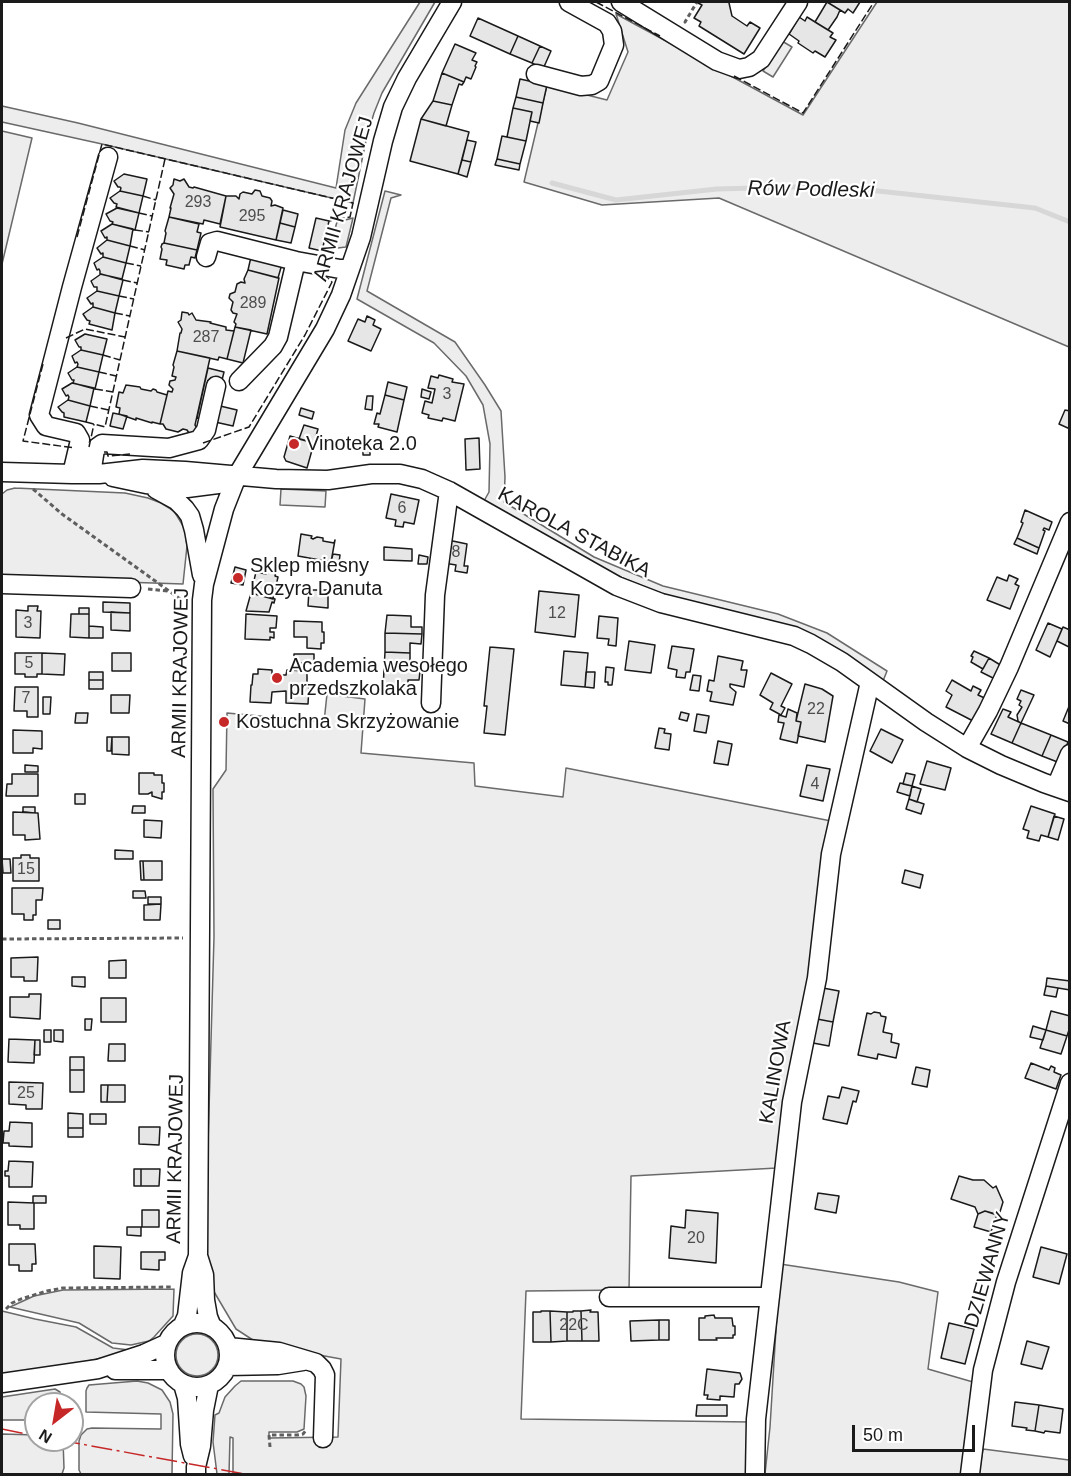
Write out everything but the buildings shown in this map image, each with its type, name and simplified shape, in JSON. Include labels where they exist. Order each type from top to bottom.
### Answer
[{"type":"street","name":"ARMII KRAJOWEJ","points":[[212,1327],[205,1300],[204,1275],[198,1256],[202,600],[204,584],[224,509],[237,476],[325,329],[341,295],[361,237],[386,131],[396,100],[406,78],[452,2]]},
{"type":"street","points":[[536,74],[581,86],[592,85],[599,81],[614,45],[612,31],[607,23],[570,2]]},
{"type":"street","points":[[621,2],[717,61],[739,69],[749,67],[761,59],[798,2]]},
{"type":"street","points":[[72,474],[80,440],[76,433],[46,426],[39,415],[108,157]]},
{"type":"street","points":[[206,257],[210,243],[217,241],[296,261],[350,269]]},
{"type":"street","points":[[239,381],[273,346],[278,337],[296,261]]},
{"type":"street","points":[[95,474],[95,449],[102,444],[170,448],[199,440],[206,430],[216,386]]},
{"type":"street","name":"KAROLA STABIKA","points":[[95,474],[143,469],[328,480],[371,474],[400,474],[422,479],[449,491],[617,586],[661,603],[794,636],[822,650],[870,681],[926,722],[1001,765],[1063,789],[1070,754]]},
{"type":"street","points":[[2,472],[95,474],[146,484],[191,488],[218,484],[237,476]]},
{"type":"street","points":[[146,484],[176,500],[185,509],[195,530],[204,584]]},
{"type":"street","points":[[430,703],[435,595],[449,491]]},
{"type":"street","points":[[968,748],[1009,667],[1070,522]]},
{"type":"street","points":[[2,584],[131,588]]},
{"type":"street","name":"KALINOWA","points":[[755,1474],[756,1419],[792,1102],[817,978],[831,854],[870,681]]},
{"type":"street","name":"DZIEWANNY","points":[[970,1474],[983,1370],[1006,1282],[1070,1083]]},
{"type":"street","name":"ARMII KRAJOWEJ","points":[[183,1325],[187,1316],[192,1273],[198,1256]]},
{"type":"street","points":[[609,1297],[770,1297]]},
{"type":"street","points":[[203,1323],[212,1327],[220,1332],[228,1347],[229,1359],[224,1372],[217,1380],[200,1387],[183,1384],[177,1380],[165,1362],[166,1344],[173,1333],[183,1325],[203,1323]]},
{"type":"street","points":[[98,1370],[166,1344]]},
{"type":"street","points":[[228,1347],[279,1352],[316,1364],[325,1375],[323,1438]]},
{"type":"street","points":[[227,1366],[278,1365],[305,1361]]},
{"type":"street","points":[[2,1383],[98,1370],[169,1370]]},
{"type":"street","points":[[183,1384],[187,1401],[190,1444],[196,1471]]},
{"type":"street","points":[[196,1471],[209,1384]]},
{"type":"path","points":[[689,25],[685,22],[698,2]]},
{"type":"path","points":[[28,485],[62,514],[183,601]]},
{"type":"path","points":[[131,588],[169,591]]},
{"type":"path","points":[[2,939],[201,938]]},
{"type":"path","points":[[6,1309],[21,1299],[63,1288],[176,1287]]},
{"type":"path","points":[[270,1447],[269,1435],[303,1434],[308,1428]]},
{"type":"shaded area","points":[[420,2],[435,2],[382,93],[367,136],[353,203],[2,122],[2,106],[336,188],[345,130],[356,103]]},
{"type":"shaded area","points":[[877,2],[1069,2],[1069,347],[719,198],[602,205],[524,182],[547,85],[607,100],[628,52],[616,14],[803,115]]},
{"type":"shaded area","points":[[782,41],[792,47],[773,77],[763,71]]},
{"type":"shaded area","points":[[2,131],[32,138],[2,264]]},
{"type":"shaded area","points":[[385,191],[401,195],[391,198],[367,291],[455,342],[485,385],[501,411],[505,477],[504,502],[594,557],[663,586],[778,614],[827,633],[887,671],[883,681],[807,633],[763,619],[680,601],[610,573],[484,501],[489,492],[490,444],[483,405],[466,376],[434,343],[357,299]]},
{"type":"shaded area","points":[[353,218],[346,247],[329,249],[337,222]]},
{"type":"shaded area","points":[[15,488],[125,493],[161,503],[174,511],[185,529],[187,546],[183,584],[2,578],[2,494]]},
{"type":"shaded area","points":[[281,489],[326,491],[325,507],[280,505]]},
{"type":"shaded area","points":[[327,694],[365,699],[361,753],[474,763],[475,786],[563,797],[566,768],[831,821],[808,981],[777,1168],[631,1176],[629,1290],[526,1291],[521,1419],[751,1422],[746,1474],[233,1474],[233,1438],[230,1437],[229,1474],[217,1474],[213,1442],[215,1415],[219,1413],[225,1397],[241,1381],[293,1381],[304,1387],[306,1396],[304,1429],[297,1432],[269,1432],[269,1438],[338,1437],[341,1359],[259,1344],[236,1329],[213,1290],[205,1248],[214,937],[213,789],[226,770],[227,713],[324,722]]},
{"type":"shaded area","points":[[780,1264],[899,1282],[938,1292],[928,1369],[973,1382],[963,1474],[765,1474]]},
{"type":"shaded area","points":[[174,1289],[173,1316],[149,1341],[131,1345],[112,1343],[79,1323],[10,1307],[34,1296],[63,1290]]},
{"type":"shaded area","points":[[2,1311],[76,1327],[113,1348],[139,1350],[55,1368],[2,1376]]},
{"type":"shaded area","points":[[197,1334],[212,1340],[218,1355],[212,1370],[197,1376],[182,1370],[176,1355],[182,1340]]},
{"type":"shaded area","points":[[137,1381],[148,1383],[162,1390],[170,1402],[173,1414],[172,1474],[81,1474],[79,1452],[84,1452],[84,1432],[87,1429],[161,1429],[161,1414],[86,1412],[86,1391],[89,1385]]},
{"type":"shaded area","points":[[55,1389],[60,1392],[35,1392]]},
{"type":"shaded area","points":[[24,1394],[24,1420],[2,1420],[2,1397]]},
{"type":"shaded area","points":[[2,1434],[24,1435],[24,1452],[63,1452],[62,1474],[2,1474]]},
{"type":"shaded area","points":[[983,1449],[1069,1460],[1069,1474],[979,1474]]},
{"type":"waterway","name":"Rów Podleski","points":[[552,183],[616,200],[717,189],[832,186],[1035,208],[1070,222]]},
{"type":"fence","points":[[596,2],[660,36]]},
{"type":"fence","points":[[734,76],[803,113],[874,2]]},
{"type":"fence","points":[[77,237],[102,144],[353,203],[350,217],[329,221]]},
{"type":"fence","points":[[86,422],[105,427],[165,159]]},
{"type":"fence","points":[[143,196],[156,200]]},
{"type":"fence","points":[[139,213],[152,216]]},
{"type":"fence","points":[[135,230],[149,232]]},
{"type":"fence","points":[[130,246],[145,250]]},
{"type":"fence","points":[[126,263],[141,266]]},
{"type":"fence","points":[[203,443],[249,427],[305,335],[332,282],[323,274]]},
{"type":"fence","points":[[123,280],[137,283]]},
{"type":"fence","points":[[119,296],[134,299]]},
{"type":"fence","points":[[115,313],[130,316]]},
{"type":"fence","points":[[66,338],[85,329],[125,337]]},
{"type":"fence","points":[[103,355],[120,360]]},
{"type":"fence","points":[[43,364],[23,441],[75,448]]},
{"type":"fence","points":[[99,372],[116,376]]},
{"type":"fence","points":[[95,389],[113,392]]},
{"type":"fence","points":[[90,406],[109,410]]},
{"type":"fence","points":[[89,447],[94,424]]},
{"type":"fence","points":[[104,452],[107,452],[108,456],[130,454]]},
{"type":"power","points":[[2,1429],[24,1434]]},
{"type":"power","points":[[84,1445],[245,1474]]},
{"type":"place","name":"Vinoteka 2.0","points":[[294,444]]},
{"type":"place","name":"Sklep miesny Kozyra Danuta","points":[[238,578]]},
{"type":"place","name":"Academia wesołego przedszkolaka","points":[[277,678]]},
{"type":"place","name":"Kostuchna Skrzyżowanie","points":[[224,722]]}]
